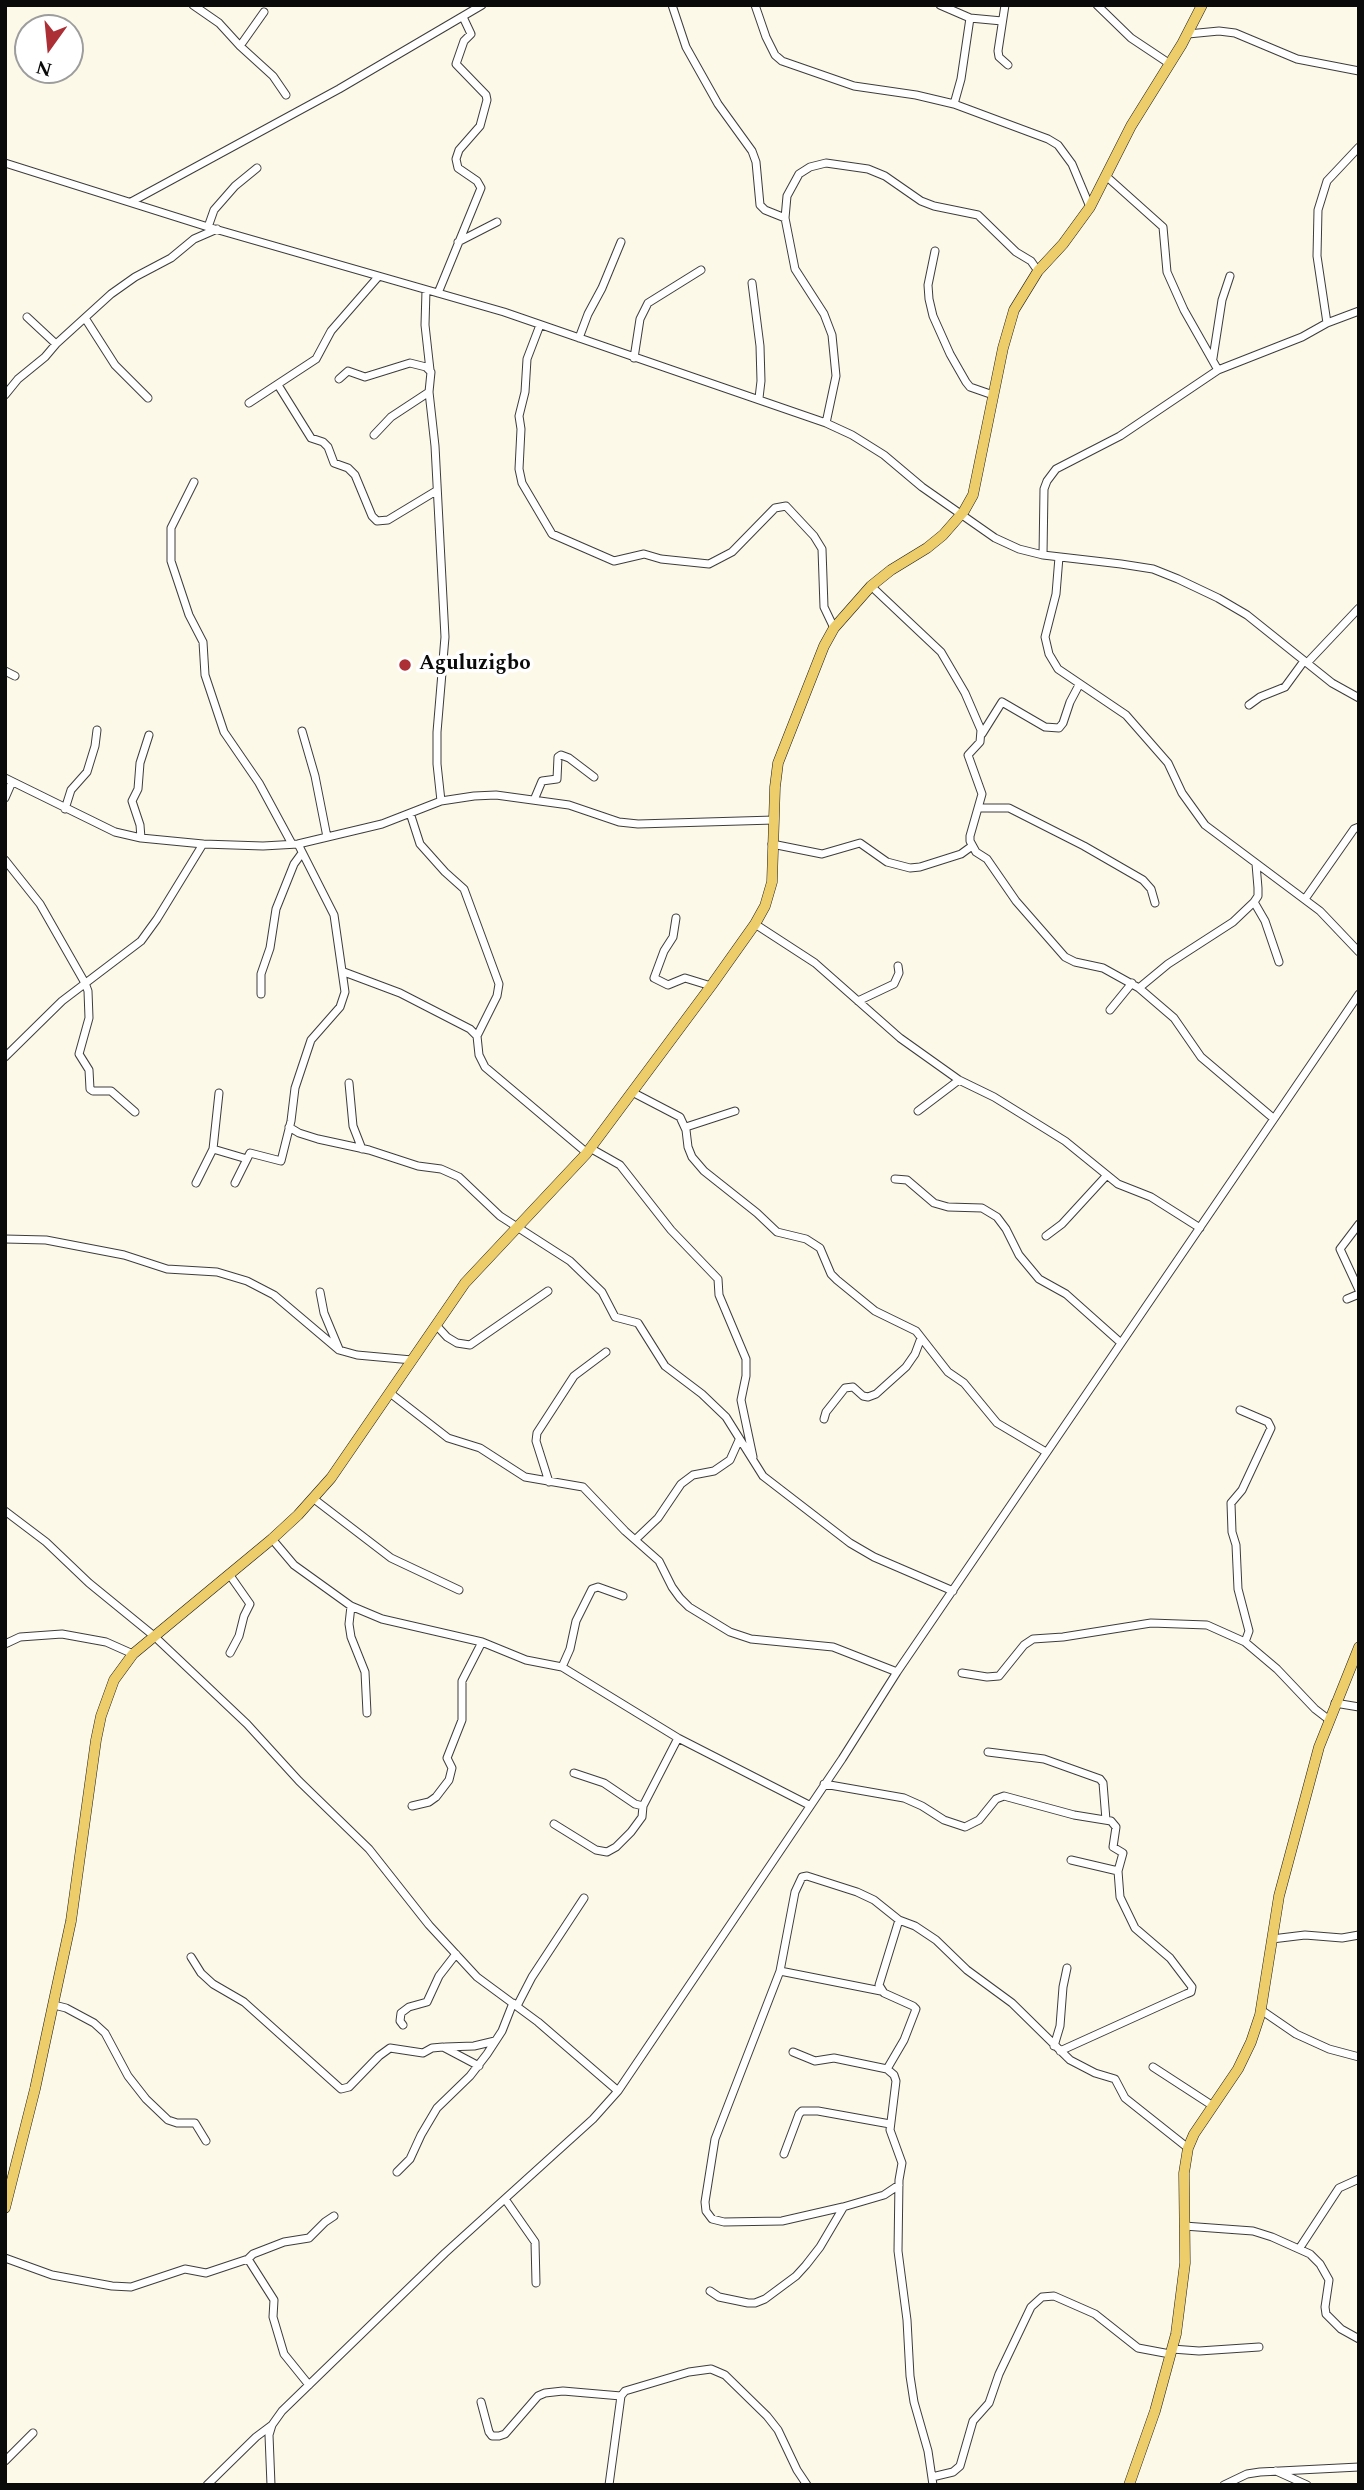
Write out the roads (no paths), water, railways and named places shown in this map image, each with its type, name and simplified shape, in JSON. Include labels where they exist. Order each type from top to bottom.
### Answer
[{"type":"main road","points":[[5,2208],[54,2005],[71,1921],[101,1716],[114,1680],[133,1654],[272,1539],[314,1499],[465,1283],[589,1150],[755,924],[765,906],[772,882],[778,763],[824,646],[834,628],[871,586],[927,548],[962,514],[973,495],[1005,340],[1014,310],[1038,271],[1090,207],[1131,126],[1188,34],[1202,5]]},
{"type":"main road","points":[[1129,2485],[1155,2411],[1182,2296],[1185,2263],[1184,2173],[1188,2148],[1194,2134],[1238,2069],[1251,2042],[1261,2010],[1279,1896],[1289,1858],[1328,1719],[1359,1647]]},
{"type":"street","points":[[193,5],[219,23],[273,76],[286,95]]},
{"type":"street","points":[[131,202],[339,89],[482,5]]},
{"type":"street","points":[[672,5],[686,47],[718,104],[752,151],[756,162],[760,205],[765,210],[785,218]]},
{"type":"street","points":[[755,5],[766,37],[775,55],[782,61],[854,86],[916,95],[954,104],[1058,145],[1072,164],[1090,207]]},
{"type":"street","points":[[940,5],[970,18],[1002,21]]},
{"type":"street","points":[[1005,5],[998,51],[999,57],[1008,65]]},
{"type":"street","points":[[1097,5],[1131,38],[1170,64]]},
{"type":"street","points":[[240,46],[264,12]]},
{"type":"street","points":[[438,293],[481,188],[477,181],[458,168],[456,159],[459,150],[480,126],[487,100],[486,94],[456,64],[464,41],[471,34],[463,17]]},
{"type":"street","points":[[954,104],[961,79],[970,18]]},
{"type":"street","points":[[1188,34],[1219,31],[1235,33],[1297,58],[1359,71]]},
{"type":"street","points":[[1328,323],[1317,256],[1318,210],[1323,189],[1328,181],[1359,146]]},
{"type":"street","points":[[5,163],[379,278],[472,302],[826,423],[884,455],[922,487],[995,538],[1019,549],[1043,555],[1153,569],[1178,579],[1247,615],[1332,683],[1359,698]]},
{"type":"street","points":[[826,423],[836,376],[832,335],[824,314],[795,269],[785,218],[787,196],[791,184],[799,174],[810,167],[826,163],[846,164],[885,176],[922,201],[978,215],[1016,252],[1031,261],[1038,271]]},
{"type":"street","points":[[208,227],[214,210],[235,186],[257,168]]},
{"type":"street","points":[[1106,176],[1163,226],[1167,272],[1184,310],[1218,370]]},
{"type":"street","points":[[458,242],[497,222]]},
{"type":"street","points":[[5,395],[18,379],[111,294],[135,277],[171,258],[194,239],[219,228]]},
{"type":"street","points":[[579,338],[621,242]]},
{"type":"street","points":[[935,251],[929,285],[933,316],[966,382],[970,387],[993,395]]},
{"type":"street","points":[[635,358],[640,319],[648,303],[701,270]]},
{"type":"street","points":[[1213,358],[1222,300],[1230,276]]},
{"type":"street","points":[[250,403],[316,359],[331,331],[379,278]]},
{"type":"street","points":[[752,283],[760,346],[759,398]]},
{"type":"street","points":[[426,290],[425,325],[435,446],[444,637],[444,670],[437,732],[441,801]]},
{"type":"street","points":[[1043,555],[1044,489],[1050,475],[1072,459],[1121,436],[1218,370],[1359,311]]},
{"type":"street","points":[[27,317],[56,344]]},
{"type":"street","points":[[85,318],[115,365],[148,398]]},
{"type":"street","points":[[540,325],[527,359],[525,392],[519,416],[519,469],[522,483],[552,534],[614,561],[644,554],[661,559],[709,564],[732,552],[775,508],[786,506],[814,536],[822,549],[824,607],[834,628]]},
{"type":"street","points":[[339,379],[348,371],[365,377],[410,363],[430,370]]},
{"type":"street","points":[[278,385],[311,438],[323,442],[328,447],[334,463],[348,468],[355,475],[372,516],[377,521],[388,520],[436,492]]},
{"type":"street","points":[[374,435],[391,417],[429,392]]},
{"type":"street","points":[[194,482],[170,528],[171,561],[189,615],[203,642],[205,675],[225,732],[302,853],[334,915],[339,957],[344,972],[344,999],[335,1014],[311,1040],[299,1072],[281,1161],[250,1153],[235,1183]]},
{"type":"street","points":[[1059,557],[1056,594],[1045,644],[1058,669],[1126,715],[1168,763],[1182,793],[1205,825],[1320,911],[1359,952]]},
{"type":"street","points":[[871,586],[942,652],[965,692],[982,735]]},
{"type":"street","points":[[1249,705],[1260,697],[1285,687],[1359,608]]},
{"type":"street","points":[[5,671],[15,677]]},
{"type":"street","points":[[1079,685],[1059,728],[1045,727],[1002,702],[980,742],[968,755],[982,793],[970,836],[972,846],[987,859],[1016,901],[1065,957],[1103,968],[1136,986],[1174,1018],[1201,1057],[1273,1118]]},
{"type":"street","points":[[65,809],[71,790],[87,772],[97,730]]},
{"type":"street","points":[[302,731],[312,764],[327,837]]},
{"type":"street","points":[[141,838],[140,825],[132,801],[137,791],[149,735]]},
{"type":"street","points":[[534,800],[542,781],[557,779],[558,758],[561,755],[594,777]]},
{"type":"street","points":[[5,797],[9,780],[115,832],[141,838],[203,844],[263,846],[295,844],[382,824],[441,801],[474,796],[496,795],[584,808],[619,822],[774,820]]},
{"type":"street","points":[[979,808],[1009,808],[1084,846],[1143,880],[1151,889],[1155,903]]},
{"type":"street","points":[[410,813],[419,844],[464,889],[499,984],[498,996],[477,1036]]},
{"type":"street","points":[[1305,899],[1354,829],[1359,827]]},
{"type":"street","points":[[772,844],[821,854],[860,843],[887,862],[910,868],[961,854],[972,846]]},
{"type":"street","points":[[5,1056],[59,1003],[130,950],[150,931],[203,844]]},
{"type":"street","points":[[261,995],[261,975],[270,948],[276,909],[294,864],[302,853]]},
{"type":"street","points":[[5,860],[40,904],[89,991],[89,1018],[79,1054],[89,1070],[90,1089],[111,1091],[135,1112]]},
{"type":"street","points":[[1110,1010],[1136,986],[1233,922],[1254,902],[1258,896],[1256,864]]},
{"type":"street","points":[[1254,902],[1265,921],[1279,962]]},
{"type":"street","points":[[676,918],[673,937],[664,951],[654,978],[668,985],[685,978],[711,986]]},
{"type":"street","points":[[755,924],[815,963],[900,1038],[959,1080],[994,1097],[1065,1141],[1118,1184],[1151,1198],[1200,1228]]},
{"type":"street","points":[[858,1001],[894,984],[899,974],[898,966]]},
{"type":"street","points":[[344,972],[400,993],[470,1029],[477,1036],[485,1067],[589,1150],[620,1166],[671,1230],[718,1279],[719,1295],[746,1359],[741,1400],[753,1457]]},
{"type":"street","points":[[207,2485],[505,2199],[593,2119],[618,2091],[897,1672],[1359,994]]},
{"type":"street","points":[[918,1111],[959,1080]]},
{"type":"street","points":[[349,1083],[354,1126],[362,1149]]},
{"type":"street","points":[[632,1092],[680,1118],[686,1127],[692,1157],[704,1171],[777,1232],[820,1248],[831,1274],[837,1280],[875,1311],[906,1324],[948,1372],[964,1383],[997,1423],[1046,1452]]},
{"type":"street","points":[[196,1183],[213,1149],[219,1093]]},
{"type":"street","points":[[686,1127],[736,1111]]},
{"type":"street","points":[[289,1127],[318,1139],[418,1166],[442,1169],[464,1181],[500,1216],[570,1261],[602,1292],[615,1317],[638,1323],[665,1366],[712,1402],[726,1417],[763,1476],[850,1543],[874,1557],[953,1591]]},
{"type":"street","points":[[213,1149],[247,1159]]},
{"type":"street","points":[[1046,1236],[1062,1224],[1107,1175]]},
{"type":"street","points":[[894,1179],[907,1180],[934,1203],[948,1207],[982,1209],[997,1217],[1019,1255],[1038,1279],[1066,1294],[1121,1343]]},
{"type":"street","points":[[1347,1299],[1359,1292],[1340,1249],[1359,1224]]},
{"type":"street","points":[[5,1239],[46,1240],[124,1255],[167,1269],[217,1272],[247,1281],[274,1295],[340,1350],[357,1355],[412,1360]]},
{"type":"street","points":[[320,1292],[324,1313],[340,1350]]},
{"type":"street","points":[[436,1325],[457,1343],[470,1345],[548,1292]]},
{"type":"street","points":[[824,1419],[826,1412],[845,1388],[853,1387],[868,1397],[876,1394],[906,1367],[921,1338]]},
{"type":"street","points":[[549,1482],[536,1441],[537,1433],[574,1376],[606,1352]]},
{"type":"street","points":[[390,1393],[448,1438],[480,1448],[525,1477],[583,1487],[625,1531],[659,1561],[680,1598],[730,1632],[751,1639],[834,1647],[897,1672]]},
{"type":"street","points":[[1240,1410],[1268,1422],[1271,1428],[1242,1490],[1230,1505],[1237,1550],[1238,1589],[1249,1631],[1245,1642]]},
{"type":"street","points":[[636,1539],[658,1518],[681,1484],[693,1475],[714,1471],[730,1460],[739,1440]]},
{"type":"street","points":[[314,1499],[391,1558],[459,1590]]},
{"type":"street","points":[[5,1511],[46,1542],[81,1576],[154,1636],[247,1724],[299,1781],[369,1849],[477,1977],[515,2005],[618,2091]]},
{"type":"street","points":[[272,1539],[294,1565],[351,1606],[382,1619],[482,1642],[526,1660],[562,1667],[678,1738],[809,1805]]},
{"type":"street","points":[[229,1574],[250,1604],[230,1653]]},
{"type":"street","points":[[562,1667],[570,1649],[576,1620],[592,1589],[598,1587],[623,1596]]},
{"type":"street","points":[[351,1606],[349,1624],[351,1637],[365,1672],[367,1713]]},
{"type":"street","points":[[962,1673],[999,1676],[1024,1645],[1033,1639],[1151,1623],[1207,1625],[1245,1642],[1328,1719]]},
{"type":"street","points":[[5,1644],[20,1637],[62,1634],[106,1642],[133,1654]]},
{"type":"street","points":[[412,1806],[429,1802],[442,1793],[449,1780],[452,1768],[447,1758],[461,1724],[462,1681],[482,1642]]},
{"type":"street","points":[[1335,1703],[1359,1707]]},
{"type":"street","points":[[554,1824],[596,1850],[607,1852],[616,1847],[642,1817],[643,1806],[678,1738]]},
{"type":"street","points":[[988,1752],[1044,1759],[1100,1779],[1103,1783],[1106,1820]]},
{"type":"street","points":[[574,1773],[604,1783],[635,1804],[643,1806]]},
{"type":"street","points":[[824,1784],[904,1798],[922,1805],[944,1820],[965,1827],[979,1820],[996,1799],[1004,1796],[1074,1815],[1113,1822],[1116,1827],[1114,1848],[1123,1853],[1118,1871],[1120,1898],[1135,1928],[1170,1958],[1191,1984],[1192,1990],[1057,2048]]},
{"type":"street","points":[[1071,1860],[1118,1871]]},
{"type":"street","points":[[899,2185],[884,2196],[782,2221],[724,2222],[712,2219],[706,2211],[705,2202],[715,2139],[780,1971],[795,1892],[802,1877],[807,1876],[858,1892],[874,1900],[899,1920],[915,1926],[936,1940],[967,1970],[1012,2003],[1070,2060],[1115,2079],[1125,2098],[1188,2148]]},
{"type":"street","points":[[397,2172],[410,2159],[421,2134],[438,2108],[479,2066],[532,1977],[584,1898]]},
{"type":"street","points":[[881,1991],[881,1979],[899,1920]]},
{"type":"street","points":[[1272,1939],[1305,1935],[1342,1938],[1359,1935]]},
{"type":"street","points":[[403,2025],[400,2021],[401,2014],[426,2001],[439,1976],[456,1954]]},
{"type":"street","points":[[191,1957],[207,1979],[219,1989],[244,2002],[341,2089],[349,2087],[390,2048],[423,2053],[432,2048],[474,2046],[496,2041]]},
{"type":"street","points":[[1057,2048],[1067,1968]]},
{"type":"street","points":[[780,1971],[881,1991],[913,2006],[916,2009],[904,2040],[887,2069]]},
{"type":"street","points":[[54,2005],[66,2008],[94,2023],[105,2033],[128,2076],[146,2099],[168,2120],[195,2123],[206,2141]]},
{"type":"street","points":[[1261,2010],[1296,2034],[1329,2049],[1359,2057]]},
{"type":"street","points":[[443,2047],[479,2066]]},
{"type":"street","points":[[793,2052],[815,2061],[834,2058],[887,2069],[896,2081],[890,2124],[891,2135],[902,2162],[898,2251],[907,2320],[910,2376],[933,2481],[960,2466],[973,2421],[991,2399],[999,2374],[1031,2307],[1042,2297],[1054,2296],[1094,2314],[1138,2348],[1199,2351],[1259,2347]]},
{"type":"street","points":[[1153,2067],[1213,2106]]},
{"type":"street","points":[[783,2154],[802,2111],[818,2111],[890,2124]]},
{"type":"street","points":[[1299,2249],[1339,2188],[1359,2179]]},
{"type":"street","points":[[505,2199],[535,2242],[536,2283]]},
{"type":"street","points":[[710,2291],[719,2297],[748,2303],[765,2299],[806,2265],[820,2247],[843,2207]]},
{"type":"street","points":[[5,2258],[52,2275],[123,2287],[139,2285],[185,2269],[212,2272],[284,2242],[309,2238],[334,2216]]},
{"type":"street","points":[[1184,2226],[1253,2231],[1299,2249],[1320,2264],[1327,2273],[1329,2280],[1326,2314],[1340,2329],[1359,2339]]},
{"type":"street","points":[[248,2259],[274,2300],[274,2322],[284,2354],[309,2385]]},
{"type":"street","points":[[610,2485],[621,2396],[625,2391],[702,2369],[718,2370],[745,2394],[778,2430],[807,2485]]},
{"type":"street","points":[[481,2402],[489,2432],[492,2436],[499,2436],[505,2434],[538,2396],[545,2393],[563,2391],[621,2396]]},
{"type":"street","points":[[271,2485],[269,2442],[272,2425]]},
{"type":"street","points":[[5,2461],[33,2433]]},
{"type":"street","points":[[256,2437],[269,2442]]},
{"type":"street","points":[[1224,2485],[1247,2474],[1359,2467]]},
{"type":"street","points":[[1276,2471],[1307,2485]]},
{"type":"place","name":"Aguluzigbo","points":[[405,665]]}]
